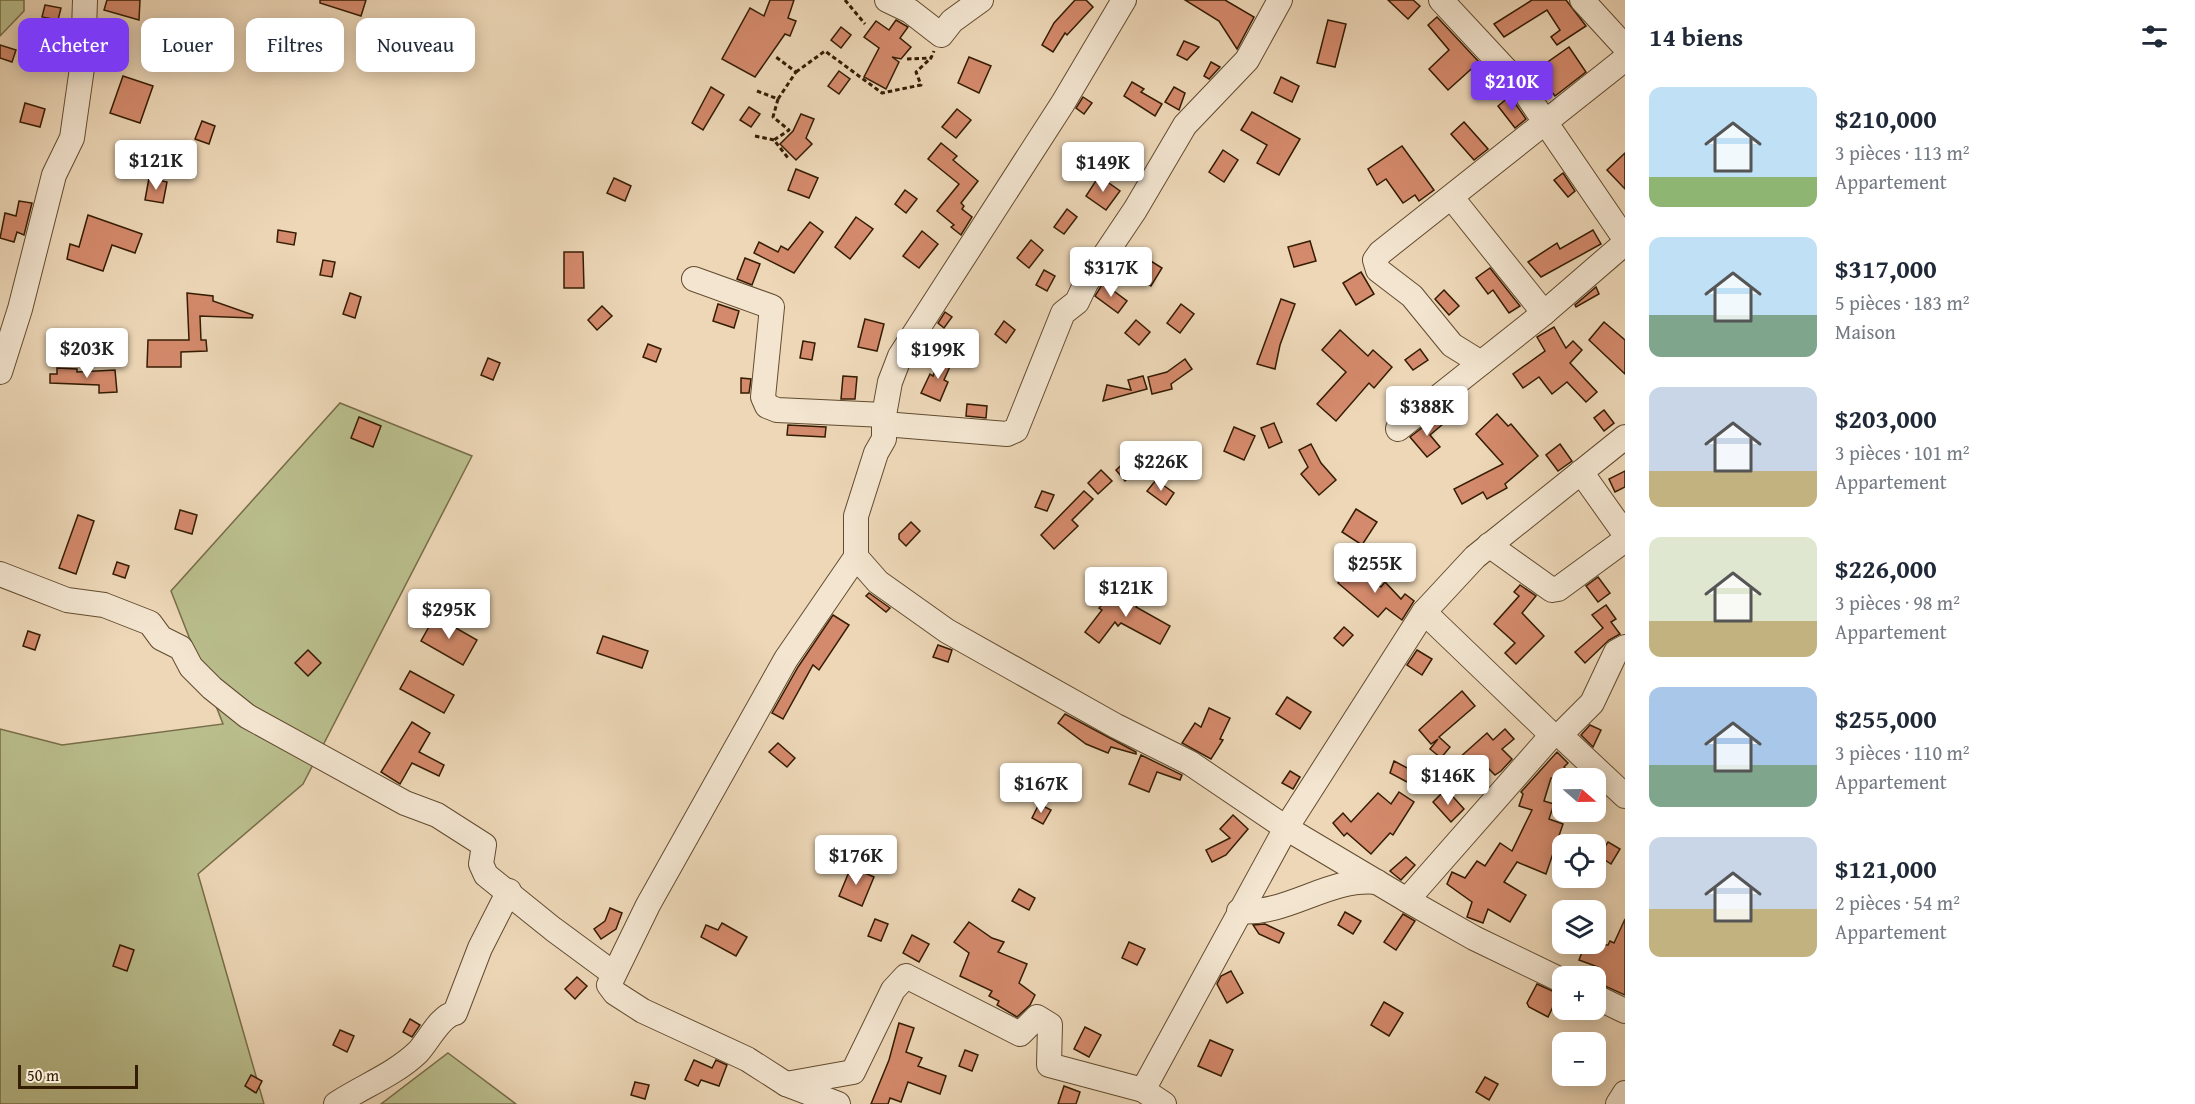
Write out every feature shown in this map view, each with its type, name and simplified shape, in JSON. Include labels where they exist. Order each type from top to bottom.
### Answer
[{"type":"street","points":[[0,372],[20,309],[54,175],[72,138],[83,61],[85,0]]},
{"type":"street","points":[[887,0],[914,6],[941,35],[952,21],[981,0]]},
{"type":"street","points":[[1124,0],[1063,103],[900,356],[890,382],[884,420],[884,439],[876,453],[856,516],[856,557],[786,659],[648,905],[609,986],[615,993],[643,1011],[747,1059],[786,1084],[835,1103],[853,1072],[893,990],[906,976],[1020,1034],[1037,1017],[1050,1025],[1049,1065],[1143,1090],[1164,1104]]},
{"type":"street","points":[[694,279],[772,306],[763,397],[767,406],[777,410],[1007,434],[1016,430],[1063,313],[1077,302],[1086,282],[1136,210],[1185,125],[1247,60],[1280,0]]},
{"type":"street","points":[[1398,429],[1544,313],[1625,241],[1547,122],[1506,68],[1441,0]]},
{"type":"street","points":[[1582,0],[1625,46]]},
{"type":"street","points":[[1481,363],[1458,350],[1412,296],[1375,266],[1380,253],[1625,59]]},
{"type":"street","points":[[1452,198],[1544,313]]},
{"type":"street","points":[[1143,1090],[1286,828],[1424,612],[1475,557],[1625,437]]},
{"type":"street","points":[[1581,472],[1625,534]]},
{"type":"street","points":[[1489,545],[1552,590],[1558,589],[1625,540]]},
{"type":"street","points":[[856,557],[893,595],[946,631],[1116,726],[1190,763],[1286,828],[1407,900],[1474,938],[1552,976]]},
{"type":"street","points":[[0,574],[67,600],[104,605],[150,623],[160,638],[181,648],[191,668],[247,716],[405,803],[437,815],[484,844],[481,864],[486,875],[614,974]]},
{"type":"street","points":[[1424,612],[1625,796]]},
{"type":"street","points":[[1407,900],[1556,735],[1592,703],[1616,652],[1625,647]]},
{"type":"street","points":[[1239,911],[1257,913],[1356,880],[1377,882]]},
{"type":"street","points":[[336,1104],[395,1071],[418,1051],[447,1015],[455,1013],[466,991],[480,948],[509,891]]},
{"type":"street","points":[[1606,1001],[1625,1011]]},
{"type":"street","points":[[786,1084],[853,1072]]},
{"type":"street","points":[[1618,1104],[1625,1093]]},
{"type":"path","points":[[844,0],[865,24]]},
{"type":"path","points":[[774,140],[789,130],[773,117],[778,99],[796,72],[825,51],[882,93],[921,85],[916,72],[931,58],[941,35]]},
{"type":"path","points":[[777,57],[796,72]]},
{"type":"path","points":[[907,59],[931,58]]},
{"type":"path","points":[[757,91],[778,99]]},
{"type":"path","points":[[755,136],[774,140],[788,158]]},
{"type":"green space","points":[[0,0],[24,0],[24,11],[0,36]]},
{"type":"green space","points":[[340,403],[472,456],[303,784],[198,874],[264,1104],[0,1104],[0,729],[62,745],[223,724],[171,591]]},
{"type":"green space","points":[[448,1053],[516,1104],[381,1104]]},
{"type":"building","points":[[107,0],[140,0],[139,20],[104,10]]},
{"type":"building","points":[[320,0],[366,0],[361,16],[320,3]]},
{"type":"building","points":[[770,0],[794,0],[788,18],[796,21],[790,36],[785,34],[755,77],[722,59],[750,8],[764,16]]},
{"type":"building","points":[[1075,0],[1086,0],[1093,7],[1067,35],[1065,33],[1053,52],[1042,45],[1054,23]]},
{"type":"building","points":[[1185,0],[1225,0],[1254,17],[1237,49],[1219,21]]},
{"type":"building","points":[[1388,0],[1413,0],[1420,6],[1408,19]]},
{"type":"building","points":[[1532,0],[1566,0],[1586,26],[1557,45],[1551,37],[1560,30],[1547,10],[1504,37],[1494,24]]},
{"type":"building","points":[[45,5],[61,8],[58,18],[42,17]]},
{"type":"building","points":[[1437,17],[1479,62],[1448,90],[1429,69],[1449,50],[1428,25]]},
{"type":"building","points":[[896,20],[908,27],[900,38],[911,47],[901,59],[892,57],[899,62],[886,89],[864,77],[879,48],[864,37],[876,21],[889,30]]},
{"type":"building","points":[[1328,20],[1346,24],[1335,67],[1317,63]]},
{"type":"building","points":[[841,27],[851,35],[841,48],[831,40]]},
{"type":"building","points":[[1184,41],[1199,47],[1187,60],[1177,55]]},
{"type":"building","points":[[0,45],[16,50],[12,62],[0,58]]},
{"type":"building","points":[[1569,47],[1586,72],[1555,96],[1535,71]]},
{"type":"building","points":[[969,57],[991,66],[979,93],[958,83]]},
{"type":"building","points":[[1211,62],[1220,67],[1209,79],[1204,76]]},
{"type":"building","points":[[839,71],[850,79],[839,94],[828,86]]},
{"type":"building","points":[[123,76],[153,86],[140,123],[110,113]]},
{"type":"building","points":[[1281,77],[1299,86],[1292,102],[1274,93]]},
{"type":"building","points":[[1132,82],[1144,89],[1141,92],[1162,104],[1155,116],[1124,96]]},
{"type":"building","points":[[711,87],[724,95],[703,130],[692,123]]},
{"type":"building","points":[[1174,87],[1185,93],[1179,110],[1165,102]]},
{"type":"building","points":[[1510,96],[1526,119],[1515,128],[1498,106]]},
{"type":"building","points":[[1083,97],[1092,103],[1084,114],[1076,108]]},
{"type":"building","points":[[25,103],[45,109],[40,127],[20,122]]},
{"type":"building","points":[[749,107],[760,114],[751,127],[740,120]]},
{"type":"building","points":[[957,109],[971,120],[956,138],[942,127]]},
{"type":"building","points":[[1252,112],[1300,139],[1279,175],[1257,163],[1267,145],[1241,130]]},
{"type":"building","points":[[801,114],[814,119],[806,138],[812,144],[796,160],[780,144],[793,131]]},
{"type":"building","points":[[202,121],[215,126],[209,144],[195,139]]},
{"type":"building","points":[[1464,122],[1488,149],[1474,160],[1451,134]]},
{"type":"building","points":[[941,143],[957,156],[953,160],[978,181],[961,203],[964,206],[962,209],[972,217],[961,235],[951,227],[954,225],[937,211],[959,184],[928,159]]},
{"type":"building","points":[[1402,146],[1434,190],[1419,201],[1415,195],[1403,203],[1386,179],[1377,185],[1368,169]]},
{"type":"building","points":[[1223,150],[1238,160],[1224,182],[1209,172]]},
{"type":"building","points":[[1625,153],[1625,189],[1607,170]]},
{"type":"building","points":[[796,169],[818,178],[809,198],[788,190]]},
{"type":"building","points":[[1563,173],[1575,191],[1568,197],[1554,180]]},
{"type":"building","points":[[1099,176],[1120,191],[1106,210],[1086,196]]},
{"type":"building","points":[[149,178],[167,182],[163,203],[145,200]]},
{"type":"building","points":[[614,178],[631,186],[625,201],[607,193]]},
{"type":"building","points":[[905,190],[917,199],[906,213],[895,204]]},
{"type":"building","points":[[19,201],[32,203],[24,235],[17,232],[14,242],[0,238],[5,213],[16,216]]},
{"type":"building","points":[[1067,209],[1077,217],[1064,234],[1054,227]]},
{"type":"building","points":[[88,215],[142,234],[135,253],[112,245],[103,271],[67,259],[70,244],[79,247]]},
{"type":"building","points":[[856,217],[873,229],[850,259],[835,247]]},
{"type":"building","points":[[810,222],[823,232],[794,273],[754,253],[759,242],[778,252],[781,246],[788,250]]},
{"type":"building","points":[[278,230],[296,233],[294,245],[277,242]]},
{"type":"building","points":[[1593,230],[1601,244],[1541,277],[1528,262],[1557,243],[1560,249]]},
{"type":"building","points":[[922,231],[938,244],[919,268],[903,256]]},
{"type":"building","points":[[1031,240],[1043,250],[1029,268],[1017,258]]},
{"type":"building","points":[[1310,241],[1316,261],[1294,267],[1288,247]]},
{"type":"building","points":[[564,252],[583,252],[584,288],[564,288]]},
{"type":"building","points":[[745,258],[760,264],[752,285],[737,279]]},
{"type":"building","points":[[1146,258],[1162,268],[1151,286],[1135,275]]},
{"type":"building","points":[[323,260],[335,262],[332,277],[320,275]]},
{"type":"building","points":[[1490,268],[1520,306],[1509,313],[1493,290],[1488,294],[1476,278]]},
{"type":"building","points":[[1044,270],[1055,276],[1047,291],[1036,285]]},
{"type":"building","points":[[1361,272],[1374,294],[1356,305],[1343,283]]},
{"type":"building","points":[[1103,283],[1127,301],[1118,313],[1095,296]]},
{"type":"building","points":[[1596,287],[1599,294],[1576,307],[1575,305]]},
{"type":"building","points":[[1444,290],[1459,306],[1449,315],[1435,299]]},
{"type":"building","points":[[187,293],[213,296],[213,301],[253,315],[252,318],[200,316],[201,340],[206,340],[207,351],[181,352],[181,367],[147,367],[148,340],[189,340]]},
{"type":"building","points":[[350,293],[361,297],[355,318],[343,314]]},
{"type":"building","points":[[1281,299],[1295,304],[1280,345],[1275,369],[1257,364]]},
{"type":"building","points":[[718,304],[739,311],[734,328],[713,321]]},
{"type":"building","points":[[1181,304],[1194,314],[1180,333],[1167,323]]},
{"type":"building","points":[[602,306],[612,316],[597,330],[588,320]]},
{"type":"building","points":[[945,312],[952,317],[944,328],[938,323]]},
{"type":"building","points":[[865,319],[884,324],[877,351],[858,347]]},
{"type":"building","points":[[1136,320],[1150,332],[1139,345],[1125,333]]},
{"type":"building","points":[[1004,321],[1015,330],[1006,343],[995,334]]},
{"type":"building","points":[[1604,322],[1625,340],[1625,374],[1589,340]]},
{"type":"building","points":[[1554,327],[1566,348],[1573,341],[1582,350],[1570,363],[1597,392],[1586,402],[1567,382],[1552,394],[1539,377],[1523,388],[1513,374],[1545,351],[1537,337]]},
{"type":"building","points":[[1340,330],[1368,356],[1373,350],[1392,367],[1374,388],[1369,383],[1336,421],[1317,404],[1346,372],[1322,350]]},
{"type":"building","points":[[803,341],[815,343],[812,360],[800,358]]},
{"type":"building","points":[[648,344],[661,349],[656,362],[643,357]]},
{"type":"building","points":[[1420,349],[1428,360],[1413,370],[1405,360]]},
{"type":"building","points":[[941,355],[953,360],[944,380],[948,382],[940,401],[921,393],[930,374],[933,376]]},
{"type":"building","points":[[488,358],[500,363],[493,380],[481,375]]},
{"type":"building","points":[[1185,359],[1192,369],[1171,384],[1172,389],[1152,394],[1148,377],[1167,372]]},
{"type":"building","points":[[57,368],[77,369],[77,372],[115,370],[117,392],[99,393],[99,385],[50,383],[50,374],[57,374]]},
{"type":"building","points":[[843,376],[857,377],[855,399],[841,399]]},
{"type":"building","points":[[1143,376],[1147,389],[1103,401],[1107,385],[1131,390],[1128,380]]},
{"type":"building","points":[[741,378],[751,379],[749,393],[741,393]]},
{"type":"building","points":[[967,404],[987,406],[986,418],[966,416]]},
{"type":"building","points":[[1604,410],[1614,423],[1604,431],[1594,418]]},
{"type":"building","points":[[1497,414],[1508,426],[1511,424],[1538,456],[1505,484],[1507,488],[1487,499],[1483,492],[1462,504],[1454,489],[1503,464],[1476,434]]},
{"type":"building","points":[[359,417],[381,426],[373,447],[351,438]]},
{"type":"building","points":[[1436,417],[1443,424],[1430,435],[1440,447],[1427,457],[1410,437]]},
{"type":"building","points":[[1274,423],[1282,442],[1269,448],[1261,428]]},
{"type":"building","points":[[788,425],[826,427],[825,437],[787,435]]},
{"type":"building","points":[[1234,427],[1255,436],[1244,460],[1224,451]]},
{"type":"building","points":[[1311,444],[1321,463],[1336,480],[1319,495],[1301,474],[1308,467],[1299,450]]},
{"type":"building","points":[[1560,444],[1572,461],[1558,471],[1546,455]]},
{"type":"building","points":[[1131,456],[1141,466],[1125,481],[1116,470]]},
{"type":"building","points":[[1101,470],[1112,481],[1098,494],[1088,483]]},
{"type":"building","points":[[1625,471],[1625,487],[1615,492],[1609,479]]},
{"type":"building","points":[[1156,480],[1174,493],[1166,505],[1147,491]]},
{"type":"building","points":[[1042,491],[1054,495],[1047,511],[1035,507]]},
{"type":"building","points":[[1084,491],[1093,499],[1072,520],[1078,526],[1054,549],[1041,535]]},
{"type":"building","points":[[1356,509],[1377,522],[1362,545],[1342,532]]},
{"type":"building","points":[[180,510],[197,515],[192,534],[175,529]]},
{"type":"building","points":[[78,515],[94,521],[76,574],[59,568]]},
{"type":"building","points":[[911,522],[920,531],[906,546],[899,539],[899,534]]},
{"type":"building","points":[[117,562],[129,566],[125,578],[113,574]]},
{"type":"building","points":[[1353,564],[1381,587],[1385,582],[1401,599],[1405,594],[1414,601],[1402,620],[1386,608],[1378,617],[1338,583]]},
{"type":"building","points":[[1598,577],[1610,593],[1598,602],[1586,586]]},
{"type":"building","points":[[1120,585],[1139,603],[1136,607],[1170,626],[1160,644],[1121,623],[1118,626],[1115,622],[1099,643],[1085,632],[1102,610],[1099,608]]},
{"type":"building","points":[[1520,585],[1536,596],[1522,613],[1544,636],[1516,664],[1505,653],[1515,643],[1494,624],[1519,596],[1514,592]]},
{"type":"building","points":[[869,593],[890,608],[886,612],[866,596]]},
{"type":"building","points":[[1606,605],[1616,619],[1611,622],[1620,634],[1609,640],[1585,663],[1575,652],[1603,628],[1592,615]]},
{"type":"building","points":[[833,615],[849,625],[819,670],[813,665],[783,719],[772,713],[798,667]]},
{"type":"building","points":[[435,616],[477,640],[463,665],[421,641]]},
{"type":"building","points":[[1344,627],[1353,635],[1343,646],[1334,638]]},
{"type":"building","points":[[28,631],[40,635],[35,650],[23,646]]},
{"type":"building","points":[[603,636],[648,651],[642,668],[597,653]]},
{"type":"building","points":[[938,645],[952,650],[948,662],[933,657]]},
{"type":"building","points":[[308,650],[321,663],[308,676],[295,663]]},
{"type":"building","points":[[1417,650],[1432,659],[1422,675],[1407,665]]},
{"type":"building","points":[[410,671],[454,695],[444,713],[400,689]]},
{"type":"building","points":[[1462,691],[1475,706],[1439,737],[1450,747],[1441,758],[1430,749],[1438,739],[1431,744],[1419,730]]},
{"type":"building","points":[[1287,697],[1311,712],[1300,729],[1276,714]]},
{"type":"building","points":[[1209,708],[1230,718],[1220,739],[1223,740],[1211,759],[1182,743],[1195,723],[1201,727]]},
{"type":"building","points":[[1065,714],[1136,754],[1111,747],[1108,753],[1086,744],[1058,723]]},
{"type":"building","points":[[412,722],[430,733],[419,752],[444,765],[439,776],[412,763],[400,784],[381,772]]},
{"type":"building","points":[[1590,725],[1601,730],[1593,747],[1581,735]]},
{"type":"building","points":[[1505,729],[1514,739],[1502,749],[1512,759],[1495,775],[1483,763],[1471,774],[1458,759],[1487,733],[1493,740]]},
{"type":"building","points":[[778,743],[795,758],[787,767],[769,752]]},
{"type":"building","points":[[1557,752],[1568,763],[1565,768],[1552,768],[1552,778],[1544,801],[1552,803],[1549,819],[1552,822],[1563,824],[1560,834],[1552,834],[1552,856],[1546,874],[1517,862],[1504,882],[1526,895],[1510,922],[1488,909],[1483,923],[1467,917],[1472,902],[1447,884],[1452,872],[1465,878],[1477,861],[1485,866],[1500,843],[1512,851],[1532,810],[1519,806],[1523,794],[1521,792]]},
{"type":"building","points":[[1141,755],[1182,775],[1180,780],[1157,772],[1149,792],[1129,784]]},
{"type":"building","points":[[1394,761],[1413,771],[1407,782],[1390,773]]},
{"type":"building","points":[[1290,771],[1300,777],[1293,789],[1282,783]]},
{"type":"building","points":[[1446,789],[1464,809],[1451,822],[1433,802]]},
{"type":"building","points":[[1399,792],[1414,802],[1393,835],[1390,833],[1371,854],[1347,833],[1344,836],[1333,823],[1343,813],[1351,822],[1378,793],[1391,804]]},
{"type":"building","points":[[1039,804],[1051,810],[1043,824],[1032,818]]},
{"type":"building","points":[[1233,815],[1248,829],[1226,855],[1212,862],[1206,850],[1230,838],[1220,829]]},
{"type":"building","points":[[1608,842],[1620,849],[1611,864],[1606,861]]},
{"type":"building","points":[[1406,857],[1415,865],[1401,880],[1390,871]]},
{"type":"building","points":[[851,867],[874,877],[862,906],[839,896]]},
{"type":"building","points":[[1019,889],[1035,898],[1029,910],[1012,901]]},
{"type":"building","points":[[610,908],[622,913],[616,929],[601,939],[594,929],[605,921]]},
{"type":"building","points":[[1345,912],[1361,921],[1353,934],[1338,925]]},
{"type":"building","points":[[1403,914],[1415,921],[1396,950],[1384,942]]},
{"type":"building","points":[[875,919],[888,924],[881,941],[868,936]]},
{"type":"building","points":[[1625,919],[1625,995],[1606,986],[1606,966],[1595,966],[1579,960],[1581,954],[1606,954],[1606,945],[1610,941],[1614,943]]},
{"type":"building","points":[[969,922],[992,938],[1004,942],[998,952],[1027,964],[1019,983],[1035,995],[1030,1005],[1017,1017],[997,1005],[999,1001],[989,996],[992,991],[960,976],[969,953],[954,942]]},
{"type":"building","points":[[722,923],[747,937],[736,956],[701,937],[706,925],[718,930]]},
{"type":"building","points":[[1265,924],[1284,933],[1279,943],[1259,934],[1253,925]]},
{"type":"building","points":[[912,935],[929,944],[919,962],[903,953]]},
{"type":"building","points":[[1129,942],[1145,949],[1137,965],[1122,958]]},
{"type":"building","points":[[120,945],[134,950],[127,971],[113,966]]},
{"type":"building","points":[[1231,971],[1243,993],[1227,1003],[1217,984],[1221,976]]},
{"type":"building","points":[[577,977],[587,986],[575,999],[565,989]]},
{"type":"building","points":[[1537,984],[1552,991],[1552,1009],[1548,1017],[1529,1007],[1527,1003]]},
{"type":"building","points":[[1384,1002],[1403,1013],[1389,1036],[1371,1025]]},
{"type":"building","points":[[410,1019],[420,1025],[412,1037],[403,1032]]},
{"type":"building","points":[[899,1023],[914,1028],[906,1052],[922,1058],[918,1066],[946,1076],[940,1094],[908,1082],[901,1102],[890,1098],[888,1104],[871,1104],[889,1060]]},
{"type":"building","points":[[1085,1027],[1101,1035],[1089,1057],[1074,1049]]},
{"type":"building","points":[[340,1030],[354,1036],[347,1052],[333,1045]]},
{"type":"building","points":[[1210,1040],[1233,1050],[1221,1076],[1198,1066]]},
{"type":"building","points":[[965,1050],[978,1055],[972,1071],[959,1066]]},
{"type":"building","points":[[694,1060],[712,1068],[716,1060],[727,1065],[719,1086],[701,1080],[698,1086],[685,1080]]},
{"type":"building","points":[[251,1075],[262,1081],[256,1093],[245,1086]]},
{"type":"building","points":[[1485,1077],[1498,1084],[1489,1100],[1476,1092]]},
{"type":"building","points":[[635,1082],[649,1085],[645,1099],[631,1095]]},
{"type":"building","points":[[1064,1086],[1080,1092],[1076,1104],[1058,1104]]}]
